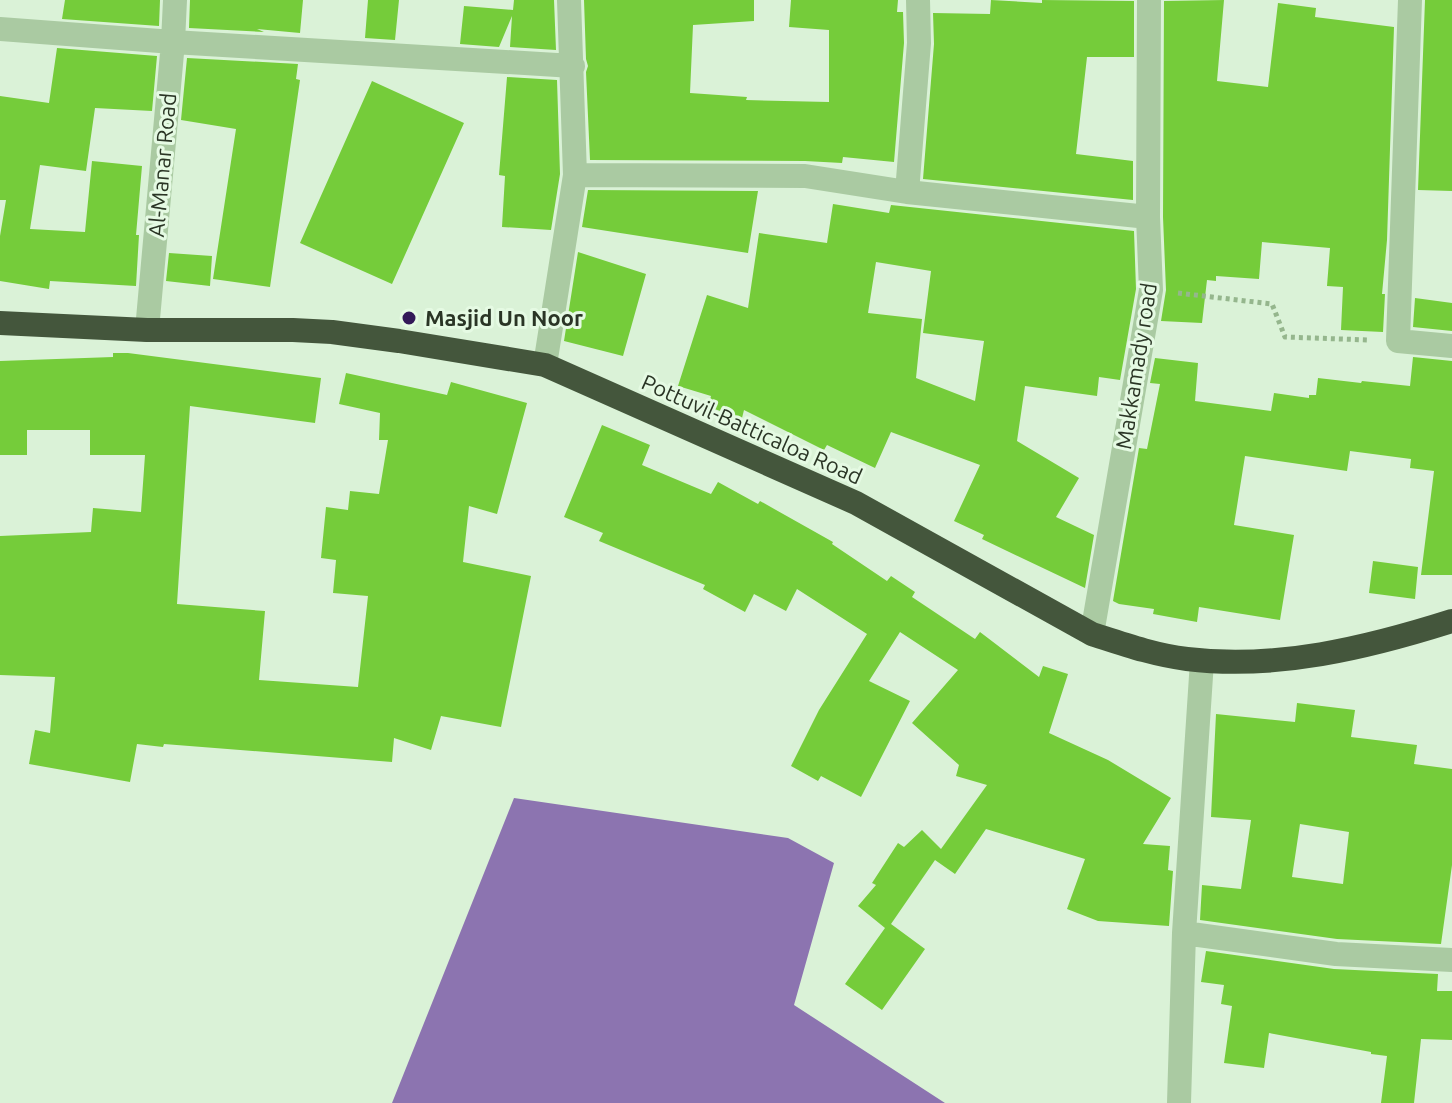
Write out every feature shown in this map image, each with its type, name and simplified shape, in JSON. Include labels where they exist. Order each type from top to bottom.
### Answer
[{"type":"highway","name":"Pottuvil-Batticaloa Road","points":[[0,323],[147,330],[332,332],[545,365],[856,503],[1092,634],[1130,647],[1183,659],[1262,662],[1319,654],[1375,645],[1452,621]]},
{"type":"street","name":"Al-Manar Road","points":[[147,330],[175,0]]},
{"type":"street","points":[[545,365],[575,175],[569,0]]},
{"type":"street","points":[[907,192],[919,43],[918,0]]},
{"type":"street","name":"Makkamady road","points":[[1092,634],[1151,290],[1148,217],[1149,0]]},
{"type":"street","points":[[1410,0],[1398,341],[1452,346]]},
{"type":"street","points":[[0,29],[573,66]]},
{"type":"street","points":[[575,175],[805,176],[907,192],[1148,217]]},
{"type":"street","points":[[1179,1103],[1184,933],[1202,661]]},
{"type":"street","points":[[1184,933],[1336,954],[1452,960]]},
{"type":"path","points":[[1151,290],[1272,304],[1285,337],[1398,341]]},
{"type":"shaded area","points":[[514,798],[788,838],[834,863],[794,1005],[945,1103],[392,1103]]},
{"type":"building","points":[[65,0],[160,0],[159,26],[62,19]]},
{"type":"building","points":[[190,0],[303,0],[300,33],[189,28]]},
{"type":"building","points":[[368,0],[399,0],[395,40],[365,38]]},
{"type":"building","points":[[514,0],[554,0],[556,50],[510,47],[512,16],[499,47],[460,44],[464,6],[513,10]]},
{"type":"building","points":[[584,0],[754,0],[754,21],[693,25],[690,93],[747,97],[746,100],[829,102],[829,30],[789,27],[791,0],[898,0],[897,12],[903,12],[904,43],[894,162],[843,157],[842,163],[590,160]]},
{"type":"building","points":[[991,0],[1042,3],[1042,0],[1134,1],[1134,57],[1087,57],[1076,154],[1133,161],[1133,200],[923,179],[934,44],[933,13],[990,14]]},
{"type":"building","points":[[1224,0],[1217,81],[1268,87],[1278,3],[1316,8],[1315,17],[1394,27],[1383,332],[1341,330],[1343,287],[1327,286],[1330,248],[1262,242],[1259,279],[1216,276],[1216,281],[1207,280],[1202,323],[1161,321],[1166,290],[1163,217],[1164,1]]},
{"type":"building","points":[[1425,0],[1452,0],[1452,191],[1418,190]]},
{"type":"building","points":[[57,48],[157,56],[152,111],[95,108],[86,171],[40,165],[30,229],[85,232],[92,161],[142,166],[136,235],[139,235],[136,286],[50,281],[49,289],[0,281],[0,236],[6,200],[0,200],[0,96],[49,103]]},
{"type":"building","points":[[187,58],[298,64],[296,79],[300,80],[270,287],[213,279],[236,129],[181,120]]},
{"type":"building","points":[[507,77],[557,80],[560,174],[551,230],[502,227],[505,176],[499,175]]},
{"type":"building","points":[[372,81],[464,123],[392,284],[300,243]]},
{"type":"building","points":[[588,190],[758,191],[748,253],[582,227]]},
{"type":"building","points":[[833,204],[889,213],[891,205],[1134,231],[1136,289],[1120,380],[1099,377],[1097,396],[1025,386],[1017,441],[1079,478],[1056,517],[1094,535],[1085,588],[982,539],[984,535],[954,521],[980,465],[891,432],[875,468],[827,445],[824,450],[744,410],[742,418],[708,407],[711,396],[678,386],[707,295],[748,308],[759,233],[827,243]],"holes":[[[876,262],[931,271],[923,333],[984,341],[975,401],[916,378],[922,319],[868,313]]]},
{"type":"building","points":[[578,252],[646,274],[623,356],[564,341]]},
{"type":"building","points":[[169,253],[212,256],[210,286],[166,281]]},
{"type":"building","points":[[1415,298],[1452,303],[1452,331],[1413,327]]},
{"type":"building","points":[[113,353],[321,378],[315,423],[190,406],[177,604],[265,611],[259,680],[358,687],[368,596],[333,593],[336,560],[321,558],[326,507],[348,510],[350,491],[379,494],[388,440],[379,440],[380,413],[339,404],[346,373],[447,395],[451,382],[527,403],[497,514],[469,506],[463,562],[531,576],[501,727],[441,716],[431,750],[394,738],[392,762],[137,744],[130,782],[29,764],[35,730],[50,733],[55,677],[0,675],[0,536],[91,532],[93,508],[141,512],[145,455],[90,455],[90,430],[27,430],[27,455],[0,455],[0,361],[113,357]]},
{"type":"building","points":[[1413,357],[1452,361],[1452,575],[1421,575],[1434,471],[1410,468],[1411,459],[1350,451],[1347,471],[1245,456],[1234,525],[1294,535],[1280,620],[1199,607],[1197,622],[1153,614],[1154,609],[1113,601],[1139,448],[1147,449],[1160,384],[1150,383],[1155,358],[1198,363],[1195,401],[1271,411],[1274,393],[1309,398],[1309,395],[1316,395],[1318,378],[1410,386]]},
{"type":"building","points":[[602,425],[650,445],[642,465],[711,494],[718,482],[758,504],[760,501],[833,542],[887,581],[891,576],[915,592],[912,597],[975,639],[980,632],[1039,677],[1043,666],[1068,674],[1049,733],[1108,760],[1171,798],[1143,844],[1170,846],[1168,870],[1173,871],[1169,926],[1098,921],[1067,909],[1085,859],[986,829],[955,874],[935,860],[891,924],[925,949],[882,1010],[845,984],[885,928],[858,906],[876,885],[872,883],[898,843],[904,847],[922,830],[941,849],[987,785],[956,776],[959,765],[912,723],[958,670],[900,632],[869,681],[910,701],[861,797],[821,776],[818,781],[791,766],[819,710],[867,634],[797,589],[786,611],[754,594],[745,612],[703,589],[705,585],[599,541],[603,533],[564,517]]},
{"type":"building","points":[[1373,561],[1418,567],[1415,599],[1369,593]]},
{"type":"building","points":[[1297,703],[1355,710],[1351,737],[1417,745],[1414,764],[1452,769],[1452,865],[1441,944],[1337,939],[1200,920],[1202,885],[1241,889],[1251,820],[1211,817],[1216,714],[1295,722]],"holes":[[[1300,824],[1349,832],[1343,884],[1292,877]]]},
{"type":"building","points":[[1206,951],[1334,969],[1438,974],[1437,991],[1452,991],[1452,1040],[1421,1039],[1414,1103],[1381,1103],[1387,1056],[1371,1052],[1269,1033],[1264,1068],[1224,1063],[1232,1006],[1221,1004],[1224,985],[1201,982]]},
{"type":"place","name":"Masjid Un Noor","points":[[409,318]]}]
